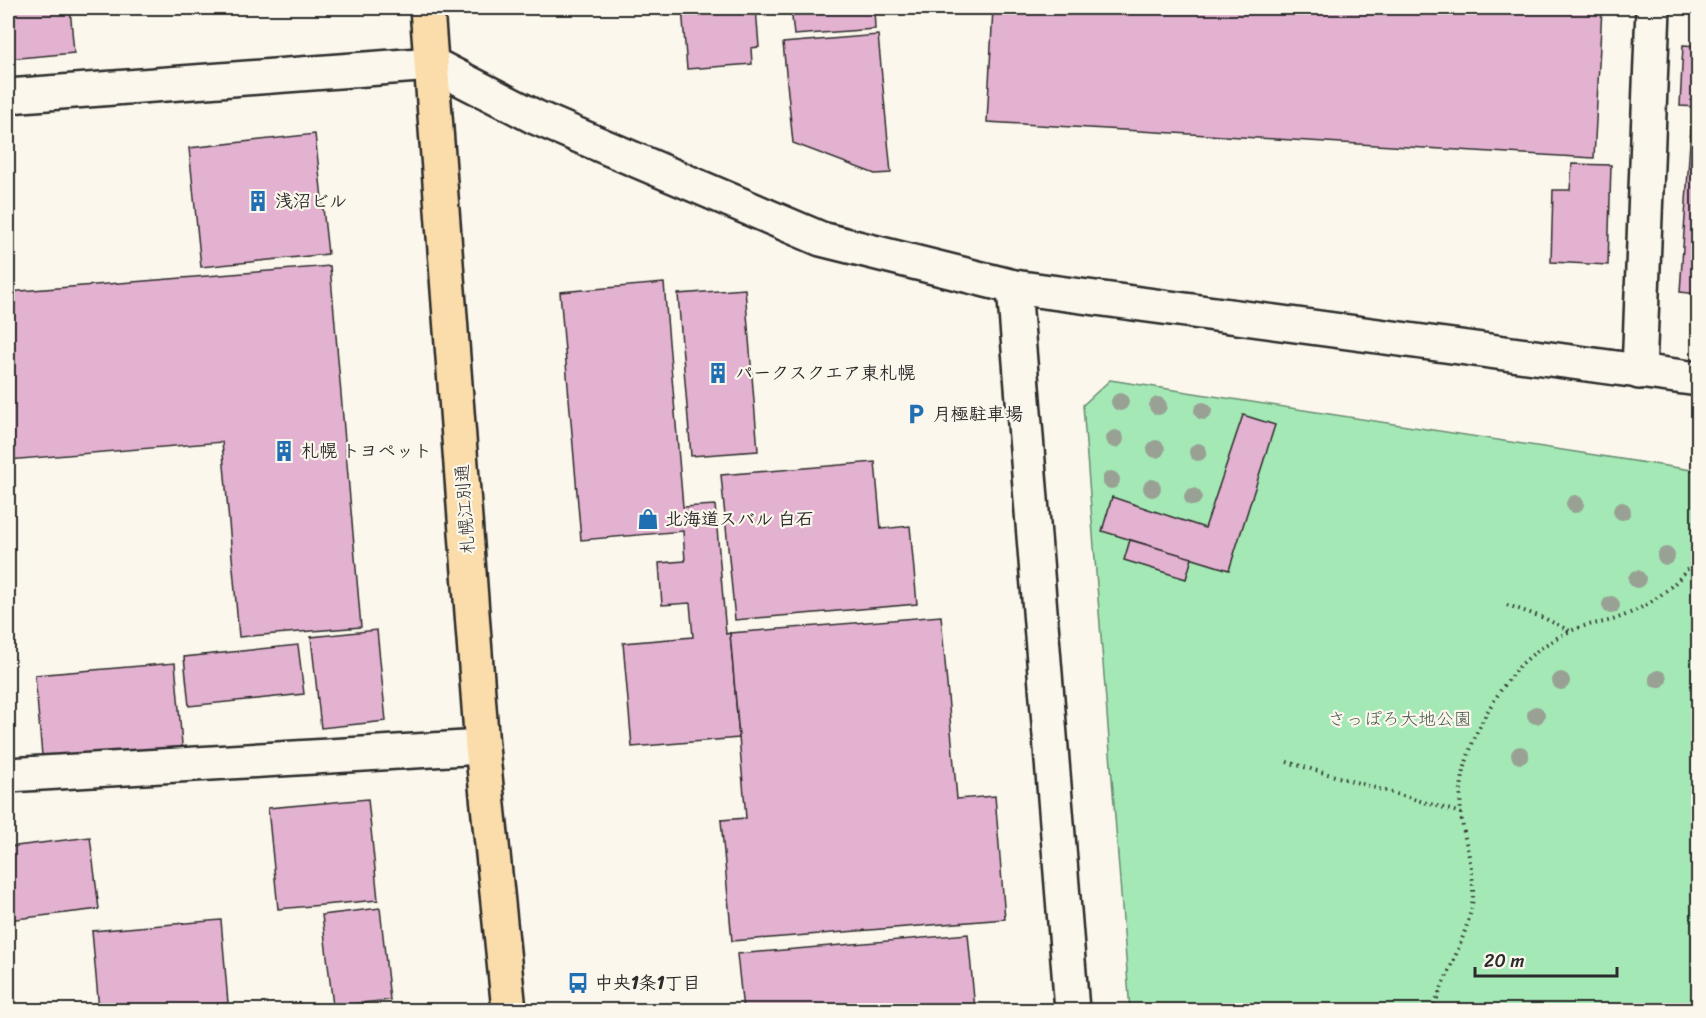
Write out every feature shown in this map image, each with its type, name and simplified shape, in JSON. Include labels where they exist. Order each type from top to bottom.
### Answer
[{"type":"highway","name":"札幌江別通","points":[[427,8],[482,747],[509,1011]]},
{"type":"street","points":[[1639,372],[1653,8]]},
{"type":"street","points":[[8,96],[432,64],[535,117],[821,239],[1014,286],[1698,380]]},
{"type":"street","points":[[1014,286],[1072,1011]]},
{"type":"street","points":[[8,775],[482,747]]},
{"type":"path","points":[[1432,1011],[1466,925],[1473,897],[1473,874],[1461,813],[1461,786],[1467,759],[1482,722],[1495,699],[1514,674],[1538,651],[1579,627],[1618,619],[1651,603],[1675,584],[1698,554]]},
{"type":"path","points":[[1507,605],[1544,618],[1570,632]]},
{"type":"path","points":[[1287,762],[1461,813]]},
{"type":"green space","name":"さっぽろ大地公園","points":[[1110,380],[1698,471],[1698,1010],[1130,1010],[1083,405]]},
{"type":"building","points":[[8,8],[70,8],[74,53],[8,59]]},
{"type":"building","points":[[682,8],[756,8],[759,47],[751,48],[752,64],[687,69]]},
{"type":"building","points":[[791,8],[874,8],[875,29],[794,35]]},
{"type":"building","points":[[993,8],[1602,8],[1594,158],[987,122]]},
{"type":"building","points":[[878,35],[891,173],[875,174],[793,143],[783,43]]},
{"type":"building","points":[[1683,45],[1698,46],[1698,107],[1680,106]]},
{"type":"building","points":[[1691,127],[1698,128],[1698,294],[1680,292]]},
{"type":"building","name":"浅沼ビル","points":[[315,134],[328,254],[201,267],[189,148]]},
{"type":"building","points":[[1572,164],[1611,165],[1608,265],[1551,262],[1553,190],[1570,190]]},
{"type":"building","name":"札幌 トヨペット","points":[[330,266],[361,627],[239,637],[222,442],[8,460],[8,292]]},
{"type":"building","name":"北海道スバル 白石","points":[[664,283],[683,507],[715,505],[726,634],[730,633],[739,738],[632,747],[623,643],[693,637],[690,603],[662,605],[659,563],[685,561],[683,531],[581,540],[560,292]]},
{"type":"building","name":"パークスクエア東札幌","points":[[745,289],[758,451],[691,456],[678,294]]},
{"type":"building","points":[[1243,415],[1275,425],[1229,570],[1102,531],[1112,497],[1205,528]]},
{"type":"building","points":[[875,462],[881,529],[910,526],[917,604],[735,620],[721,475]]},
{"type":"building","points":[[1130,540],[1192,558],[1186,579],[1124,560]]},
{"type":"building","points":[[941,616],[957,799],[995,796],[1005,919],[732,941],[721,820],[746,818],[730,633]]},
{"type":"building","points":[[377,630],[386,721],[321,728],[311,637]]},
{"type":"building","points":[[298,645],[304,694],[189,706],[184,657]]},
{"type":"building","points":[[175,663],[183,756],[43,767],[35,675]]},
{"type":"building","points":[[368,799],[378,900],[278,909],[268,808]]},
{"type":"building","points":[[90,837],[99,909],[8,920],[8,847]]},
{"type":"building","points":[[380,908],[390,1000],[333,1006],[322,915]]},
{"type":"building","points":[[221,920],[228,1003],[135,1010],[99,1010],[92,931]]},
{"type":"building","points":[[968,934],[975,1010],[743,1010],[737,954]]},
{"type":"place","name":"浅沼ビル","points":[[258,201]]},
{"type":"place","name":"パークスクエア東札幌","points":[[718,373]]},
{"type":"place","name":"月極駐車場","points":[[916,414]]},
{"type":"place","name":"札幌 トヨペット","points":[[284,451]]},
{"type":"place","name":"北海道スバル 白石","points":[[648,519]]},
{"type":"place","name":"中央1条1丁目","points":[[578,983]]}]
